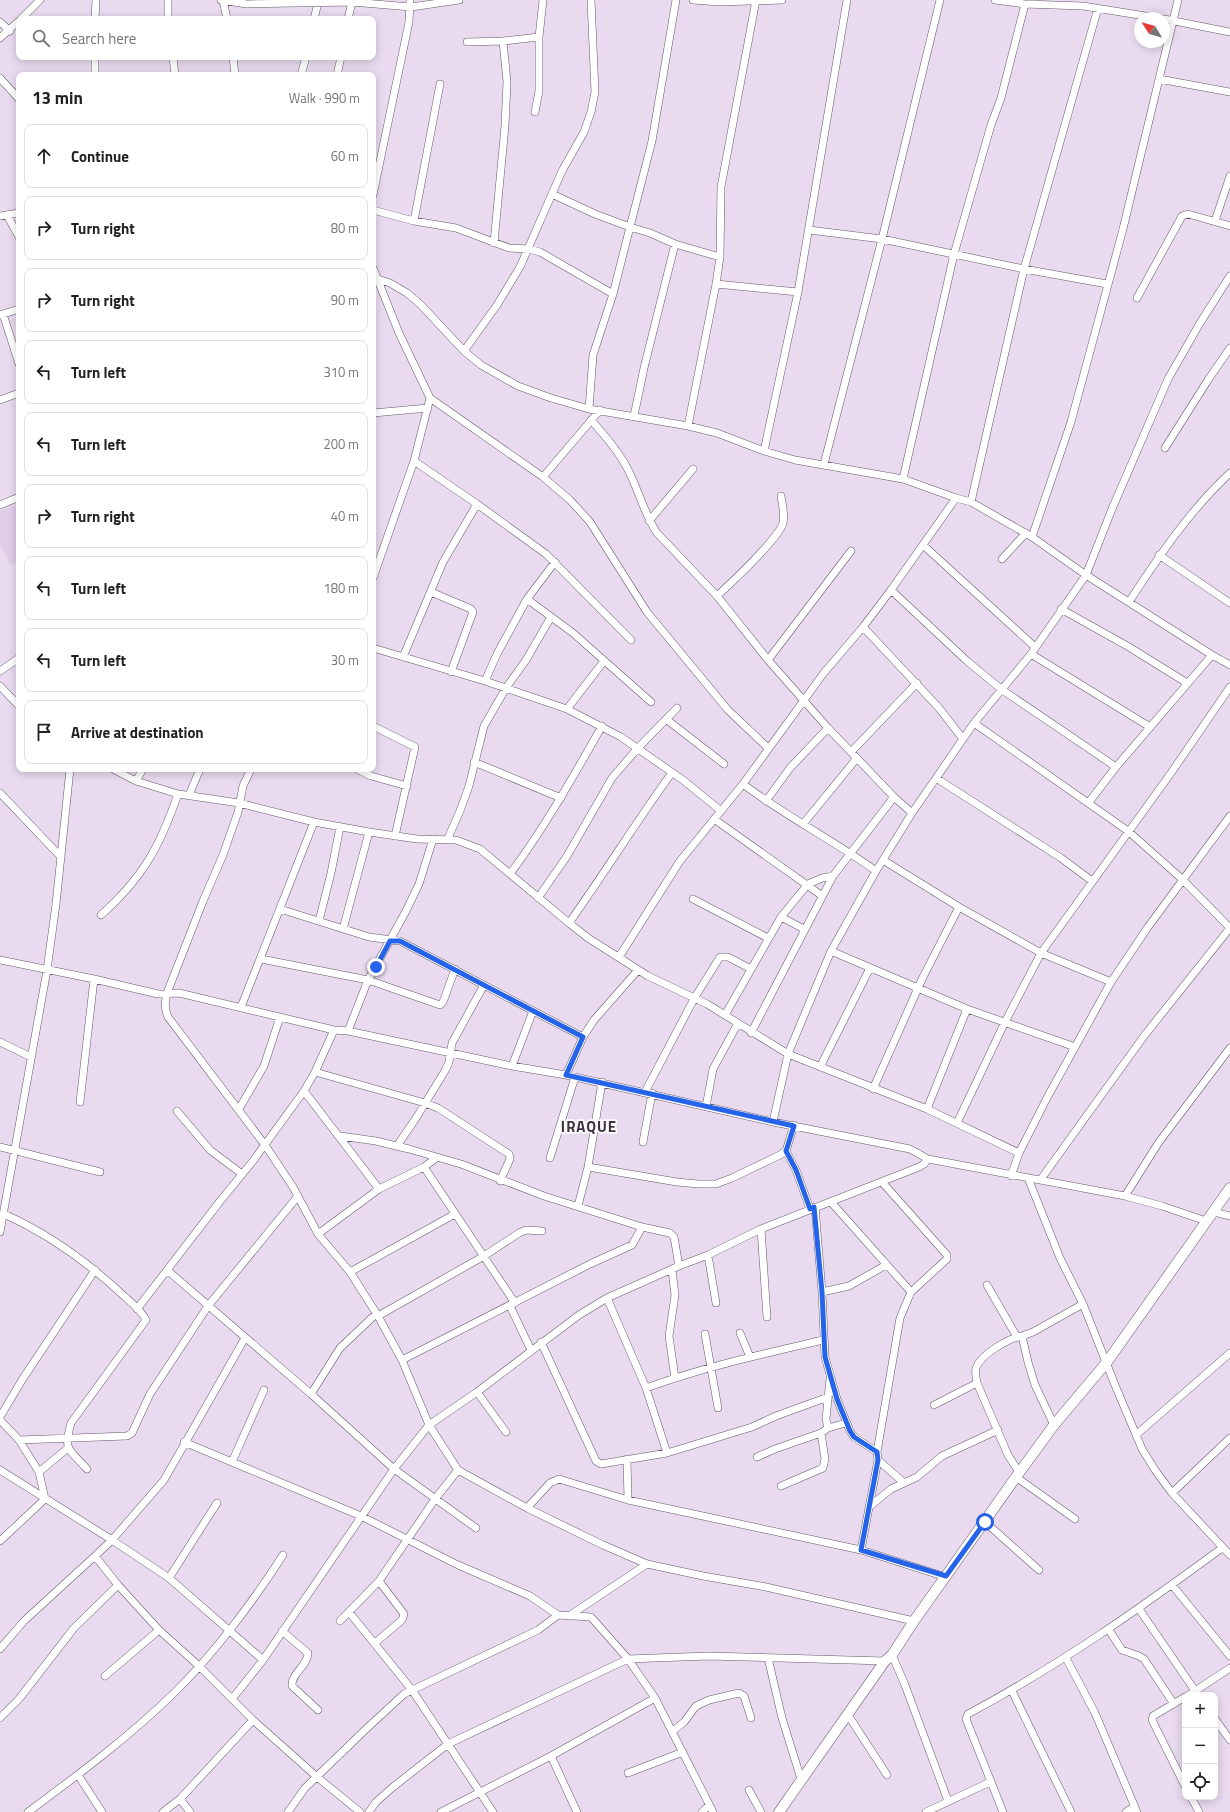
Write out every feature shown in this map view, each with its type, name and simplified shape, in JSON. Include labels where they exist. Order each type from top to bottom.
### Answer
[{"type":"street","points":[[25,16],[40,0]]},
{"type":"street","points":[[95,16],[96,0]]},
{"type":"street","points":[[168,0],[168,16]]},
{"type":"street","points":[[226,16],[223,1],[247,4],[352,2],[411,3],[459,0]]},
{"type":"street","points":[[535,112],[539,91],[539,36],[543,0]]},
{"type":"street","points":[[464,351],[497,305],[528,249],[562,171],[584,132],[591,112],[595,92],[591,0]]},
{"type":"street","points":[[589,409],[592,355],[613,294],[652,141],[676,0]]},
{"type":"street","points":[[693,0],[720,2],[782,0]]},
{"type":"street","points":[[764,451],[798,292],[847,0]]},
{"type":"street","points":[[824,464],[882,239],[900,158],[940,0]]},
{"type":"street","points":[[999,0],[1025,4],[1084,3],[1098,8],[1134,14]]},
{"type":"street","points":[[1002,559],[1029,535],[1071,422],[1123,229],[1178,0]]},
{"type":"street","points":[[688,426],[716,284],[720,257],[721,187],[756,1]]},
{"type":"street","points":[[349,16],[352,2]]},
{"type":"street","points":[[315,16],[318,3]]},
{"type":"street","points":[[376,180],[411,3]]},
{"type":"street","points":[[903,479],[954,254],[991,125],[1001,98],[1025,4]]},
{"type":"street","points":[[970,502],[1024,269],[1098,8]]},
{"type":"street","points":[[1172,21],[1230,32]]},
{"type":"street","points":[[0,22],[10,31]]},
{"type":"street","points":[[0,38],[16,24]]},
{"type":"street","points":[[467,42],[503,41],[539,36]]},
{"type":"street","points":[[494,243],[505,126],[507,82],[503,41]]},
{"type":"street","points":[[95,60],[95,72]]},
{"type":"street","points":[[173,60],[175,72]]},
{"type":"street","points":[[233,60],[235,72]]},
{"type":"street","points":[[303,72],[305,60]]},
{"type":"street","points":[[338,72],[340,60]]},
{"type":"street","points":[[0,78],[16,96]]},
{"type":"street","points":[[1159,79],[1230,92]]},
{"type":"street","points":[[414,220],[440,84]]},
{"type":"street","points":[[1215,221],[1230,176]]},
{"type":"street","points":[[552,194],[596,214],[650,233],[675,244],[720,257]]},
{"type":"street","points":[[376,211],[456,228],[509,248],[528,249],[546,254],[613,294]]},
{"type":"street","points":[[16,213],[3,215],[16,233]]},
{"type":"street","points":[[1137,298],[1182,216],[1188,214],[1230,226]]},
{"type":"street","points":[[809,230],[882,239],[1024,269],[1107,284]]},
{"type":"street","points":[[634,416],[644,368],[675,244]]},
{"type":"street","points":[[376,275],[399,333],[430,398],[543,477],[570,500],[590,522],[646,612],[728,710],[768,748]]},
{"type":"street","points":[[773,1122],[788,1054],[831,951],[876,871],[912,812],[974,723],[1031,654],[1086,575],[1115,502],[1168,379],[1230,276]]},
{"type":"street","points":[[378,279],[390,283],[407,293],[420,304],[464,351],[481,365],[518,386],[551,398],[589,409],[688,426],[717,433],[764,451],[795,460],[903,479],[970,502],[1029,535],[1086,575],[1230,665]]},
{"type":"street","points":[[716,284],[798,292]]},
{"type":"street","points":[[16,310],[2,315],[16,355]]},
{"type":"street","points":[[1165,448],[1230,348]]},
{"type":"street","points":[[0,400],[16,394]]},
{"type":"street","points":[[376,569],[414,461],[430,398]]},
{"type":"street","points":[[376,413],[428,408]]},
{"type":"street","points":[[543,477],[600,410]]},
{"type":"street","points":[[591,420],[603,433],[625,465],[649,521],[656,533],[717,596],[768,660],[828,728],[894,796],[912,812]]},
{"type":"street","points":[[414,461],[546,554],[630,640]]},
{"type":"street","points":[[649,521],[693,469]]},
{"type":"street","points":[[1129,602],[1159,556],[1206,497],[1230,473]]},
{"type":"street","points":[[717,596],[737,577],[777,533],[783,524],[784,513],[781,496]]},
{"type":"street","points":[[0,505],[16,498]]},
{"type":"street","points":[[620,957],[680,860],[743,784],[803,700],[863,627],[956,498]]},
{"type":"street","points":[[403,657],[443,562],[477,504]]},
{"type":"street","points":[[923,545],[1035,647]]},
{"type":"street","points":[[768,660],[851,551]]},
{"type":"street","points":[[1159,556],[1230,603]]},
{"type":"street","points":[[485,681],[497,654],[527,599],[554,562]]},
{"type":"street","points":[[891,590],[967,661],[1001,689],[1116,766]]},
{"type":"street","points":[[431,592],[472,609],[452,672]]},
{"type":"street","points":[[527,599],[573,633],[651,702]]},
{"type":"street","points":[[1061,609],[1129,647],[1187,683]]},
{"type":"street","points":[[448,838],[469,786],[484,726],[506,688],[526,660],[551,617]]},
{"type":"street","points":[[863,627],[917,683],[963,739]]},
{"type":"street","points":[[376,649],[485,681],[567,709],[621,737],[671,774],[683,780],[721,811]]},
{"type":"street","points":[[1031,654],[1150,726]]},
{"type":"street","points":[[1089,802],[1116,766],[1212,655]]},
{"type":"street","points":[[0,671],[16,660]]},
{"type":"street","points":[[567,709],[604,661]]},
{"type":"street","points":[[851,752],[917,683]]},
{"type":"street","points":[[0,686],[16,703]]},
{"type":"street","points":[[957,1123],[1005,1022],[1041,953],[1171,773],[1230,687]]},
{"type":"street","points":[[538,898],[567,856],[606,788],[637,749],[677,708]]},
{"type":"street","points":[[666,719],[724,764]]},
{"type":"street","points":[[974,723],[1089,802],[1128,831],[1182,879],[1230,928],[1139,1042],[1041,1179]]},
{"type":"street","points":[[510,874],[530,847],[561,798],[602,726]]},
{"type":"street","points":[[376,728],[415,747],[395,836]]},
{"type":"street","points":[[766,801],[790,768],[828,728]]},
{"type":"street","points":[[803,824],[857,758]]},
{"type":"street","points":[[474,762],[561,798]]},
{"type":"street","points":[[0,1232],[47,970],[70,772]]},
{"type":"street","points":[[119,772],[136,781],[178,794],[189,794],[239,803],[314,822],[369,832],[417,839],[448,838],[480,848],[538,898],[588,938],[657,981],[695,997],[788,1054],[927,1110],[1019,1153]]},
{"type":"street","points":[[136,781],[141,772]]},
{"type":"street","points":[[189,794],[199,772]]},
{"type":"street","points":[[250,772],[243,786],[238,812],[223,855],[203,901],[164,1005],[168,1017],[265,1145],[298,1196],[318,1234],[350,1272],[377,1315],[402,1360],[429,1425],[458,1470],[528,1508],[647,1564],[766,1588],[914,1621]]},
{"type":"street","points":[[363,772],[371,776],[407,786]]},
{"type":"street","points":[[569,923],[592,891],[640,816],[671,774]]},
{"type":"street","points":[[936,778],[1061,858],[1092,881]]},
{"type":"street","points":[[743,784],[766,801],[850,853],[876,871]]},
{"type":"street","points":[[0,793],[61,857]]},
{"type":"street","points":[[101,915],[122,896],[149,861],[178,794]]},
{"type":"street","points":[[751,1032],[821,895],[833,876],[894,796]]},
{"type":"street","points":[[1011,1176],[1019,1153],[1111,982],[1182,879],[1230,816]]},
{"type":"street","points":[[714,819],[808,884],[821,895]]},
{"type":"street","points":[[241,1007],[314,822]]},
{"type":"street","points":[[319,921],[331,873],[340,827]]},
{"type":"street","points":[[343,929],[369,832]]},
{"type":"street","points":[[348,1032],[368,980],[419,884],[433,839]]},
{"type":"street","points":[[883,860],[959,907],[1041,953],[1111,982]]},
{"type":"street","points":[[725,1015],[781,917],[808,884],[822,878],[833,876]]},
{"type":"street","points":[[693,898],[768,938]]},
{"type":"street","points":[[873,1089],[918,989],[959,907]]},
{"type":"street","points":[[280,909],[343,929],[390,941],[400,941],[583,1037]]},
{"type":"street","points":[[781,917],[804,929]]},
{"type":"street","points":[[831,951],[967,1009],[1075,1047]]},
{"type":"street","points":[[643,1142],[649,1092],[695,997],[722,956],[728,957],[751,969]]},
{"type":"street","points":[[261,959],[368,980],[440,1005],[455,969]]},
{"type":"street","points":[[0,960],[94,979],[158,994],[179,993],[334,1030],[649,1092],[773,1122],[910,1149],[928,1159],[1011,1176],[1041,1179],[1125,1196],[1162,1206],[1206,1221]]},
{"type":"street","points":[[820,1067],[870,968]]},
{"type":"street","points":[[566,1075],[583,1037],[594,1020],[638,970]]},
{"type":"street","points":[[80,1102],[94,979]]},
{"type":"street","points":[[397,1146],[446,1069],[449,1062],[452,1043],[484,985]]},
{"type":"street","points":[[927,1110],[967,1009]]},
{"type":"street","points":[[512,1066],[533,1010]]},
{"type":"street","points":[[239,1109],[264,1066],[280,1017]]},
{"type":"street","points":[[706,1106],[713,1069],[738,1023]]},
{"type":"street","points":[[137,1309],[265,1145],[304,1091],[315,1072],[334,1030]]},
{"type":"street","points":[[0,1042],[31,1057]]},
{"type":"street","points":[[1125,1196],[1159,1142],[1230,1048]]},
{"type":"street","points":[[315,1072],[438,1108],[509,1154],[510,1159],[500,1181]]},
{"type":"street","points":[[550,1158],[575,1077]]},
{"type":"street","points":[[578,1206],[588,1167],[602,1082]]},
{"type":"street","points":[[304,1091],[340,1136],[379,1189]]},
{"type":"street","points":[[177,1111],[210,1150],[242,1174]]},
{"type":"street","points":[[588,1167],[677,1182],[716,1184],[732,1178],[786,1151],[794,1126]]},
{"type":"street","points":[[340,1136],[376,1141],[461,1164],[500,1181],[642,1227],[672,1235],[679,1266]]},
{"type":"street","points":[[0,1147],[100,1172]]},
{"type":"street","points":[[786,1151],[796,1170],[812,1208],[822,1292],[823,1340],[830,1376],[846,1423],[854,1437],[877,1452]]},
{"type":"street","points":[[318,1234],[379,1189],[424,1167],[436,1158]]},
{"type":"street","points":[[232,1699],[263,1660],[394,1469],[429,1425],[477,1392],[578,1315],[607,1298],[679,1266],[708,1255],[761,1229],[919,1167],[928,1159]]},
{"type":"street","points":[[424,1167],[484,1256],[512,1304],[531,1350]]},
{"type":"street","points":[[1028,1178],[1060,1258],[1083,1304],[1136,1435],[1155,1470],[1172,1493],[1230,1555]]},
{"type":"street","points":[[861,1550],[878,1460],[877,1452],[900,1318],[911,1292],[947,1259],[948,1255],[882,1182]]},
{"type":"street","points":[[779,1812],[1017,1475],[1054,1425],[1107,1362],[1230,1188]]},
{"type":"street","points":[[19,1440],[126,1436],[132,1433],[150,1394],[208,1306],[298,1196]]},
{"type":"street","points":[[831,1202],[911,1292]]},
{"type":"street","points":[[1214,1212],[1230,1216]]},
{"type":"street","points":[[4,1214],[41,1233],[95,1270],[137,1309],[146,1320],[71,1423],[66,1439],[68,1448],[87,1469]]},
{"type":"street","points":[[350,1272],[455,1214]]},
{"type":"street","points":[[402,1360],[590,1264],[632,1245],[642,1227]]},
{"type":"street","points":[[761,1229],[767,1317]]},
{"type":"street","points":[[311,1394],[343,1345],[377,1315],[484,1256],[524,1231],[542,1231]]},
{"type":"street","points":[[708,1255],[716,1303]]},
{"type":"street","points":[[822,1292],[849,1286],[886,1265]]},
{"type":"street","points":[[45,1499],[39,1472],[19,1440],[0,1419],[22,1380],[95,1270]]},
{"type":"street","points":[[167,1270],[311,1394],[394,1469],[476,1528]]},
{"type":"street","points":[[672,1270],[675,1295],[669,1336],[675,1378]]},
{"type":"street","points":[[988,1285],[1020,1336],[1035,1385],[1054,1425]]},
{"type":"street","points":[[607,1298],[646,1388],[667,1453]]},
{"type":"street","points":[[1075,1519],[1017,1475],[977,1383],[976,1372],[979,1363],[986,1355],[1000,1345],[1039,1329],[1083,1304]]},
{"type":"street","points":[[740,1333],[750,1357]]},
{"type":"street","points":[[705,1334],[718,1408]]},
{"type":"street","points":[[0,1649],[24,1621],[112,1540],[164,1480],[184,1442],[245,1338]]},
{"type":"street","points":[[646,1388],[675,1378],[750,1357],[823,1340]]},
{"type":"street","points":[[542,1342],[596,1461],[602,1464],[667,1453],[752,1427],[776,1416],[828,1397]]},
{"type":"street","points":[[1136,1435],[1230,1354]]},
{"type":"street","points":[[828,1428],[826,1419],[830,1376]]},
{"type":"street","points":[[934,1405],[977,1383]]},
{"type":"street","points":[[232,1462],[264,1390]]},
{"type":"street","points":[[477,1392],[506,1432]]},
{"type":"street","points":[[757,1457],[821,1433],[828,1428],[846,1423]]},
{"type":"street","points":[[869,1507],[891,1489],[903,1482],[917,1477],[942,1456],[998,1430]]},
{"type":"street","points":[[781,1486],[823,1468],[825,1459],[821,1433]]},
{"type":"street","points":[[1172,1493],[1230,1438]]},
{"type":"street","points":[[184,1442],[361,1516],[458,1565],[519,1590],[558,1615],[591,1617],[628,1659],[655,1698],[713,1812]]},
{"type":"street","points":[[39,1472],[68,1448]]},
{"type":"street","points":[[627,1460],[628,1500]]},
{"type":"street","points":[[878,1460],[903,1482]]},
{"type":"street","points":[[0,1470],[112,1540],[169,1578],[263,1660]]},
{"type":"street","points":[[340,1621],[379,1581],[435,1499],[458,1470]]},
{"type":"street","points":[[528,1508],[550,1483],[559,1479],[628,1500],[861,1550],[946,1576]]},
{"type":"street","points":[[0,1541],[45,1499]]},
{"type":"street","points":[[169,1578],[217,1503]]},
{"type":"street","points":[[985,1522],[1039,1570]]},
{"type":"street","points":[[1003,1812],[990,1782],[966,1716],[1066,1658],[1139,1609],[1222,1548]]},
{"type":"street","points":[[28,1812],[78,1775],[148,1717],[174,1693],[229,1630],[268,1579],[282,1555]]},
{"type":"street","points":[[95,1556],[118,1586],[158,1630],[199,1666],[252,1720],[317,1777],[360,1812]]},
{"type":"street","points":[[569,1616],[647,1564]]},
{"type":"street","points":[[375,1643],[402,1620],[404,1614],[379,1581]]},
{"type":"street","points":[[1172,1585],[1230,1656]]},
{"type":"street","points":[[0,1718],[23,1693],[74,1628],[118,1586]]},
{"type":"street","points":[[1139,1609],[1196,1692]]},
{"type":"street","points":[[349,1612],[412,1690],[493,1812]]},
{"type":"street","points":[[288,1812],[305,1788],[391,1705],[412,1690],[538,1630],[558,1615]]},
{"type":"street","points":[[105,1676],[158,1630]]},
{"type":"street","points":[[1108,1630],[1122,1650],[1144,1659],[1174,1704]]},
{"type":"street","points":[[282,1631],[308,1653],[307,1658],[292,1680],[292,1686],[318,1710]]},
{"type":"street","points":[[369,1812],[376,1802],[393,1786],[448,1744],[628,1659],[708,1656],[768,1658],[888,1658]]},
{"type":"street","points":[[768,1658],[782,1718],[802,1779]]},
{"type":"street","points":[[888,1658],[905,1685],[948,1801]]},
{"type":"street","points":[[1066,1658],[1094,1713],[1135,1809],[1126,1812]]},
{"type":"street","points":[[1198,1692],[1230,1668]]},
{"type":"street","points":[[1012,1690],[1071,1812]]},
{"type":"street","points":[[673,1731],[684,1722],[696,1706],[733,1693],[739,1693],[744,1696],[751,1718]]},
{"type":"street","points":[[441,1812],[551,1756],[655,1698]]},
{"type":"street","points":[[1182,1699],[1153,1716],[1152,1723],[1182,1780]]},
{"type":"street","points":[[848,1715],[887,1775]]},
{"type":"street","points":[[163,1812],[180,1799],[252,1720]]},
{"type":"street","points":[[1218,1723],[1230,1740]]},
{"type":"street","points":[[628,1773],[682,1752]]},
{"type":"street","points":[[551,1756],[577,1812]]},
{"type":"street","points":[[78,1775],[102,1812]]},
{"type":"street","points":[[926,1812],[940,1809],[948,1801],[990,1782]]},
{"type":"street","points":[[750,1790],[761,1812]]},
{"type":"street","points":[[180,1799],[190,1812]]},
{"type":"street","points":[[1193,1800],[1199,1812]]},
{"type":"street","points":[[702,1812],[709,1806]]},
{"type":"shaded area","points":[[16,505],[16,563],[10,565],[0,544],[0,511]]},
{"type":"district","name":"IRAQUE","points":[[589,1127]]},
{"type":"route","points":[[376,967],[390,941],[400,941],[583,1037],[566,1075],[794,1126],[786,1151],[796,1170],[810,1209],[814,1207],[822,1292],[823,1340],[825,1357],[837,1399],[850,1431],[854,1437],[877,1452],[878,1460],[861,1550],[946,1576],[985,1522]]}]
